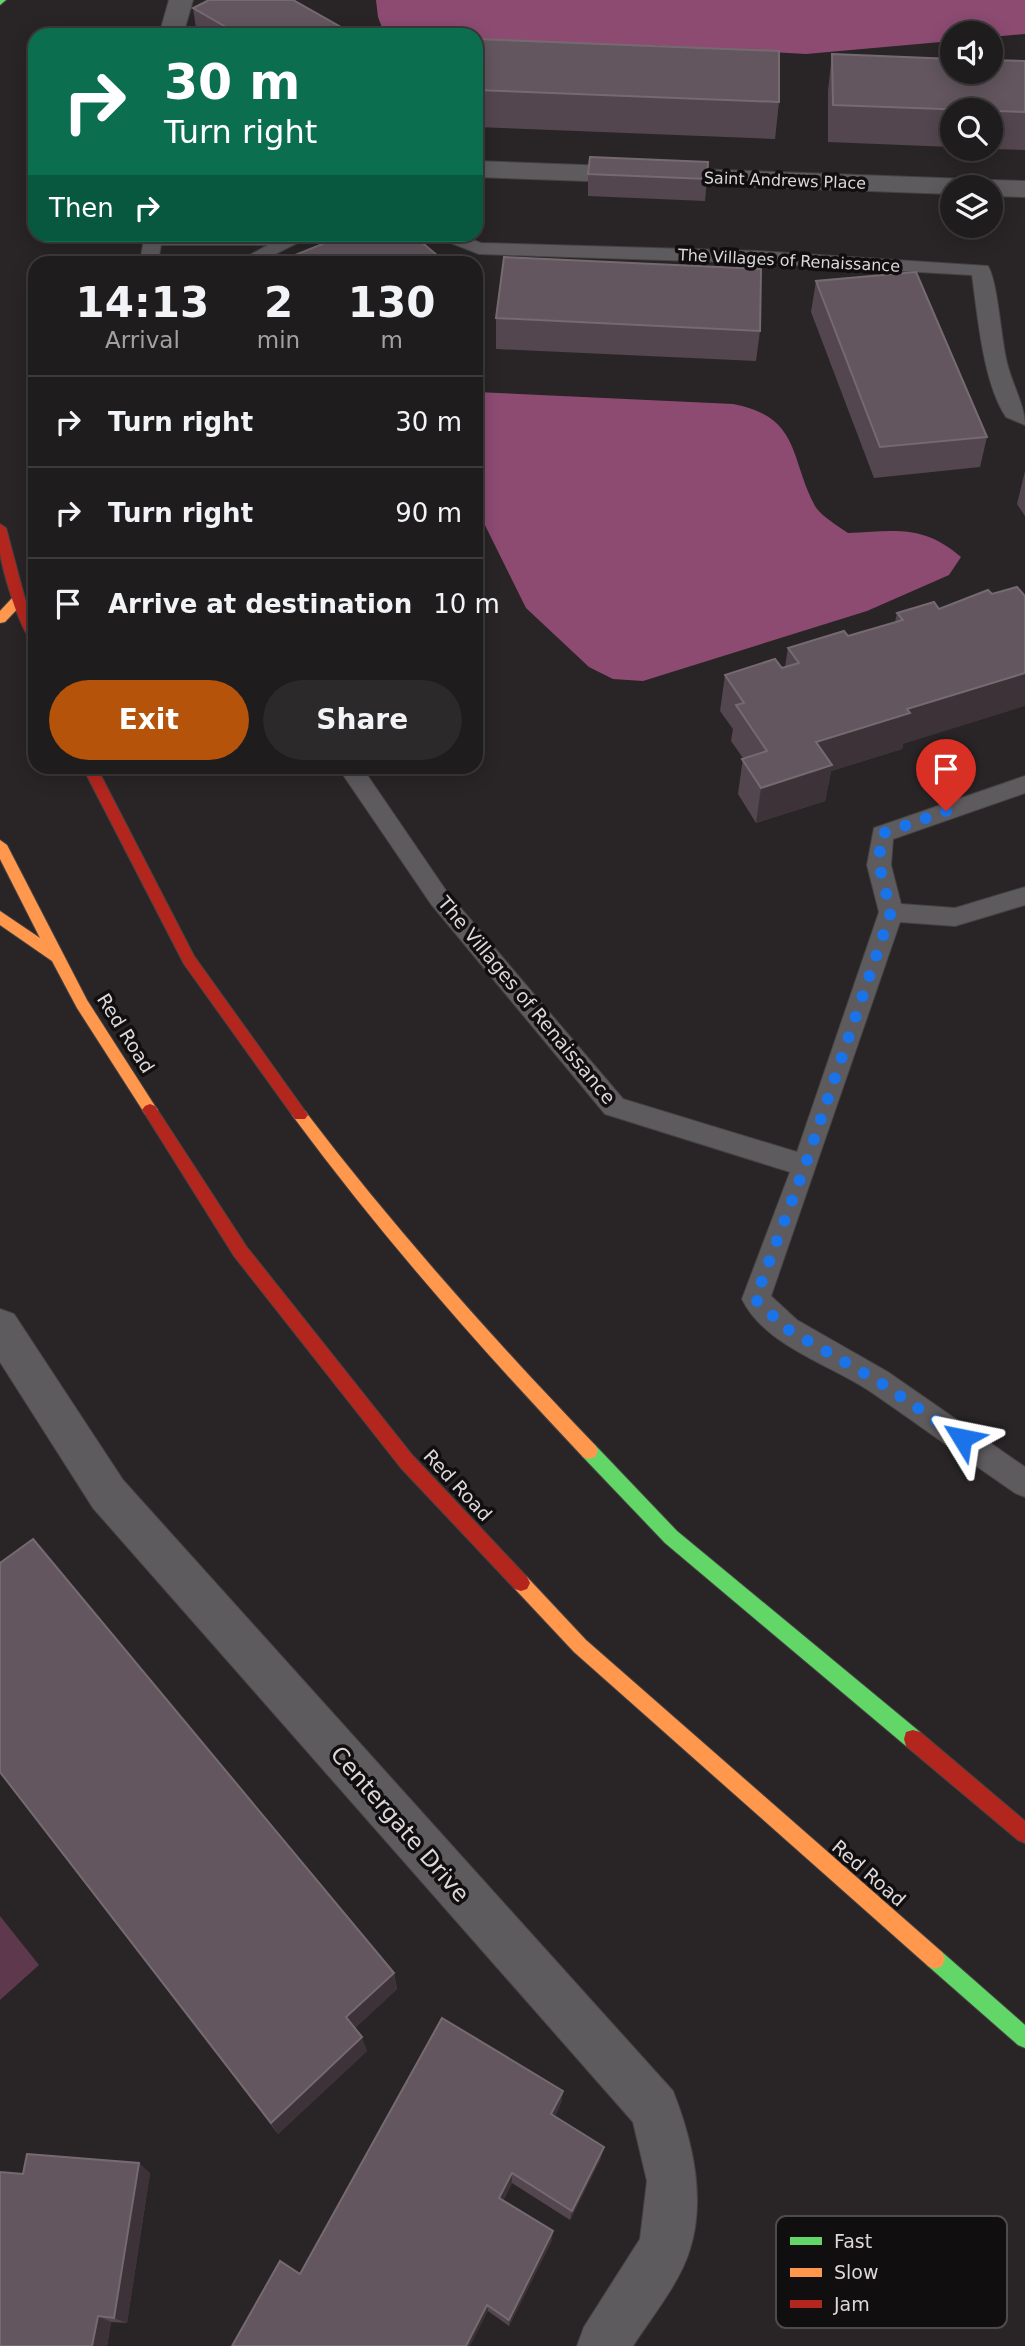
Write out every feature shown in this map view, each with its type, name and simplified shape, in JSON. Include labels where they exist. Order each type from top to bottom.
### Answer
[{"type":"main road","points":[[0,528],[19,599],[28,621]]},
{"type":"main road","points":[[0,619],[19,599]]},
{"type":"main road","points":[[93,774],[189,960],[346,1178],[510,1369],[671,1537],[1025,1833]]},
{"type":"main road","name":"Red Road","points":[[0,845],[82,1004],[240,1251],[407,1462],[580,1646],[1025,2038]]},
{"type":"main road","points":[[0,917],[58,957]]},
{"type":"street","points":[[173,28],[181,0]]},
{"type":"street","name":"Saint Andrews Place","points":[[483,169],[940,186]]},
{"type":"street","points":[[1003,188],[1025,189]]},
{"type":"street","name":"Centergate Drive","points":[[0,1327],[108,1494],[655,2109],[672,2181],[665,2247],[603,2346]]},
{"type":"lane","points":[[260,256],[292,242]]},
{"type":"lane","name":"The Villages of Renaissance","points":[[461,242],[479,248],[757,257],[981,270],[1000,382],[1013,414],[1025,419]]},
{"type":"lane","name":"The Villages of Renaissance","points":[[354,774],[439,898],[614,1107],[805,1166]]},
{"type":"lane","points":[[1025,785],[881,834],[879,865],[891,912],[805,1166],[755,1299],[787,1329],[878,1381],[1025,1484]]},
{"type":"lane","points":[[891,912],[955,917],[1025,896]]},
{"type":"shaded area","points":[[376,0],[1025,0],[1025,34],[1003,36],[1003,21],[940,21],[940,42],[806,54],[646,45],[575,45],[483,52],[483,28],[382,28]]},
{"type":"shaded area","points":[[483,392],[733,404],[755,410],[782,429],[796,456],[815,506],[835,524],[848,533],[894,531],[921,534],[947,546],[961,557],[949,575],[867,611],[643,681],[613,679],[589,667],[526,608],[483,521]]},
{"type":"shaded area","points":[[0,1916],[39,1965],[0,2000]]},
{"type":"building","points":[[209,0],[293,0],[343,28],[228,28],[193,8]]},
{"type":"building","points":[[483,39],[779,51],[779,102],[483,90]]},
{"type":"building","points":[[832,54],[940,58],[940,84],[1003,84],[1003,60],[1025,61],[1025,112],[1003,111],[1003,98],[940,98],[940,109],[833,105]]},
{"type":"building","points":[[590,157],[708,162],[707,179],[588,174]]},
{"type":"building","points":[[327,242],[421,242],[438,256],[293,256]]},
{"type":"building","points":[[504,257],[761,269],[760,331],[496,318]]},
{"type":"building","points":[[916,272],[987,437],[880,447],[816,281]]},
{"type":"building","points":[[1017,587],[1025,596],[1025,673],[907,709],[910,713],[816,742],[832,765],[761,788],[742,759],[767,751],[736,705],[744,703],[725,675],[775,659],[782,668],[799,663],[788,648],[844,631],[848,636],[903,620],[897,613],[934,602],[939,609],[988,590],[992,594]]},
{"type":"building","points":[[33,1539],[394,1973],[346,2017],[362,2037],[271,2123],[0,1772],[0,1563]]},
{"type":"building","points":[[442,2018],[563,2091],[551,2114],[604,2147],[572,2211],[512,2173],[499,2198],[553,2231],[509,2320],[487,2305],[466,2346],[232,2346],[280,2261],[300,2274]]},
{"type":"building","points":[[27,2154],[139,2163],[114,2318],[98,2316],[92,2346],[0,2346],[0,2172],[23,2174]]},
{"type":"traffic: fast","points":[[589,1451],[671,1537],[913,1739]]},
{"type":"traffic: fast","points":[[935,1959],[1025,2038]]},
{"type":"traffic: slow","points":[[0,619],[19,599]]},
{"type":"traffic: slow","points":[[0,845],[82,1004],[150,1110]]},
{"type":"traffic: slow","points":[[0,917],[56,956]]},
{"type":"traffic: slow","points":[[300,1115],[368,1203],[439,1288],[589,1451]]},
{"type":"traffic: slow","points":[[521,1583],[580,1646],[935,1959]]},
{"type":"traffic: jam","points":[[0,528],[19,599],[28,621]]},
{"type":"traffic: jam","points":[[93,774],[189,960],[300,1115]]},
{"type":"traffic: jam","points":[[150,1110],[240,1251],[407,1462],[521,1583]]},
{"type":"traffic: jam","points":[[913,1739],[1025,1833]]},
{"type":"route","points":[[946,811],[881,834],[879,865],[891,912],[805,1166],[755,1299],[787,1329],[878,1381],[962,1438]]}]
